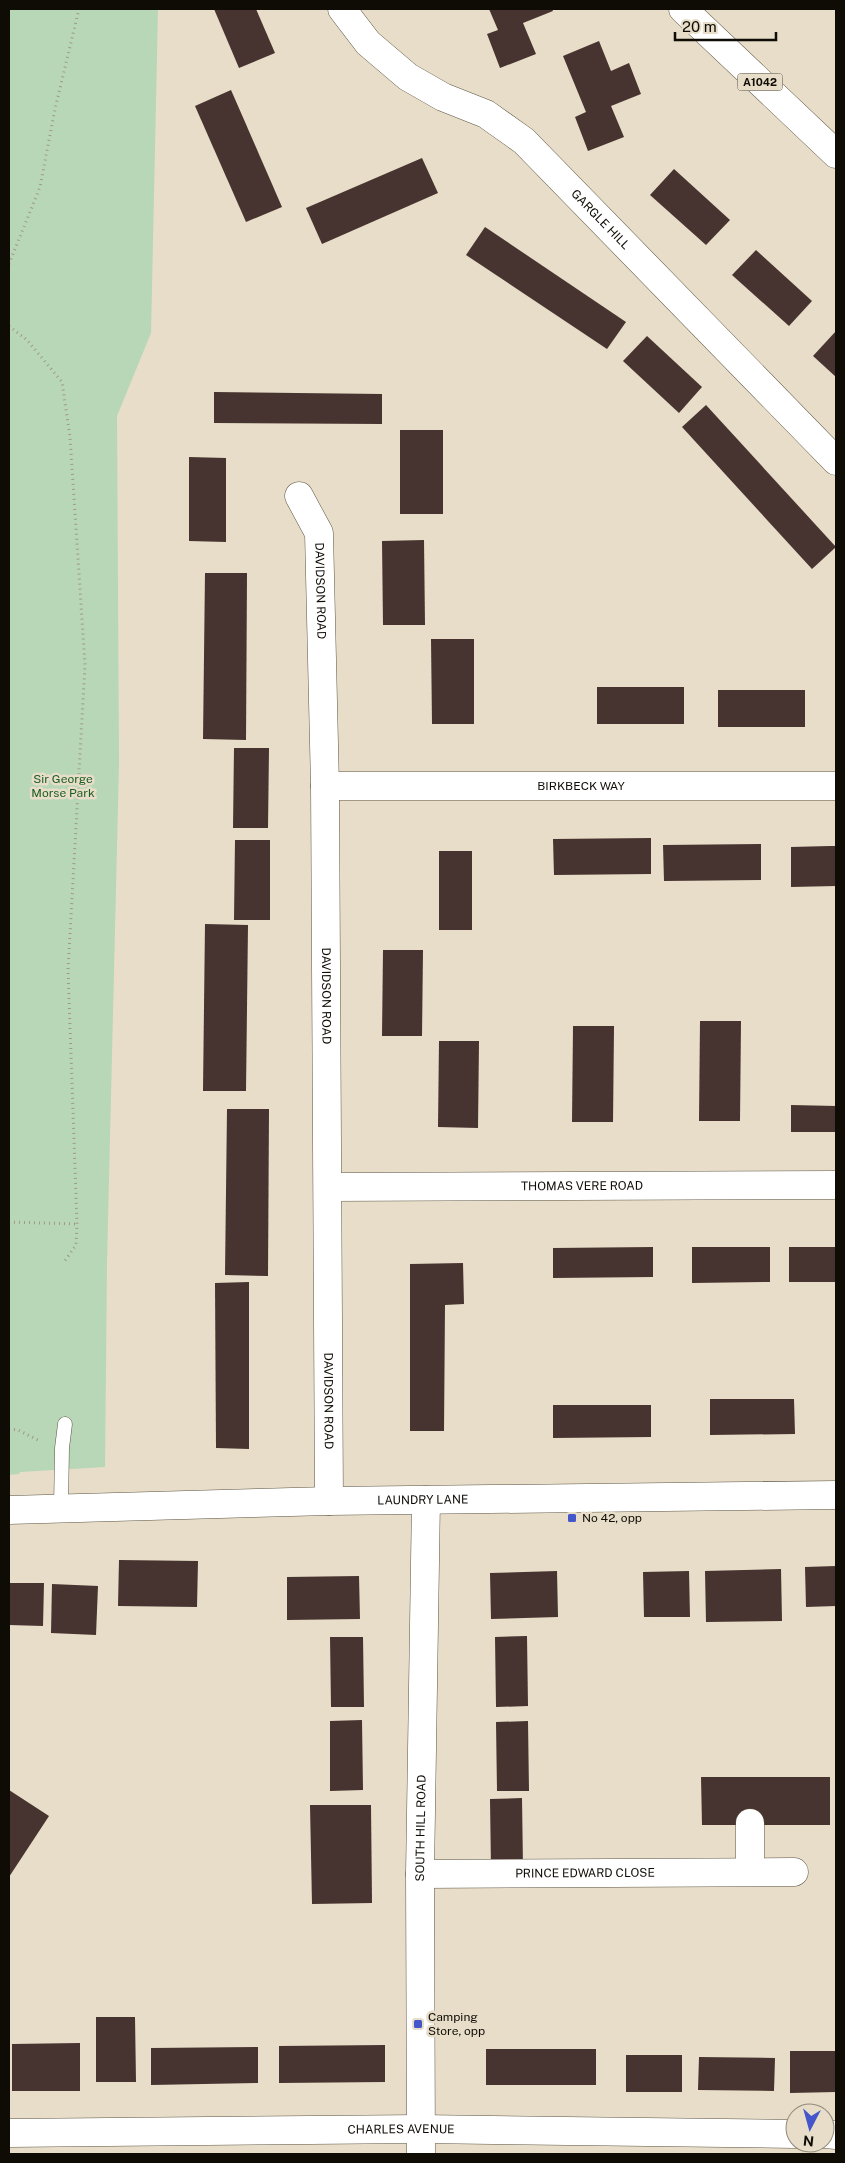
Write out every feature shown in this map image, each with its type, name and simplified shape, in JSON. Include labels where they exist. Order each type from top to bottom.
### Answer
[{"type":"main road","name":"GARGLE HILL","points":[[342,9],[368,43],[408,77],[443,97],[486,114],[524,141],[836,461]]},
{"type":"main road","name":"A1042","points":[[683,9],[836,154]]},
{"type":"main road","name":"DAVIDSON ROAD","points":[[299,496],[319,533],[325,786],[329,1501]]},
{"type":"main road","name":"BIRKBECK WAY","points":[[325,786],[836,786]]},
{"type":"main road","name":"THOMAS VERE ROAD","points":[[328,1188],[836,1185]]},
{"type":"main road","name":"LAUNDRY LANE","points":[[9,1510],[61,1506],[329,1501],[836,1495]]},
{"type":"main road","name":"SOUTH HILL ROAD","points":[[421,2142],[420,1874],[426,1500]]},
{"type":"main road","points":[[750,1823],[750,1872]]},
{"type":"main road","name":"PRINCE EDWARD CLOSE","points":[[420,1874],[794,1872]]},
{"type":"main road","name":"CHARLES AVENUE","points":[[9,2133],[421,2142],[785,2134]]},
{"type":"lane","points":[[61,1506],[62,1448],[65,1424]]},
{"type":"path","points":[[9,264],[40,187],[55,109],[80,9]]},
{"type":"path","points":[[9,326],[27,340],[62,382],[70,437],[85,665],[68,970],[77,1224],[76,1245],[64,1262]]},
{"type":"path","points":[[9,1222],[77,1224]]},
{"type":"path","points":[[9,1429],[18,1430],[47,1445],[62,1448]]},
{"type":"green space","name":"Sir George Morse Park","points":[[9,9],[158,9],[151,333],[117,416],[119,763],[107,1262],[105,1467],[20,1472],[19,1474],[9,1475]]},
{"type":"building","points":[[214,9],[256,9],[275,53],[239,68]]},
{"type":"building","points":[[489,9],[552,9],[553,11],[523,23],[536,54],[500,68],[487,34],[498,30]]},
{"type":"building","points":[[599,41],[611,71],[629,63],[641,94],[611,106],[624,137],[588,151],[575,117],[586,112],[563,56]]},
{"type":"building","points":[[231,90],[282,207],[246,222],[195,106]]},
{"type":"building","points":[[422,158],[438,193],[322,244],[306,208]]},
{"type":"building","points":[[674,169],[730,220],[706,245],[650,195]]},
{"type":"building","points":[[485,227],[626,322],[607,349],[466,255]]},
{"type":"building","points":[[756,250],[812,301],[789,326],[732,275]]},
{"type":"building","points":[[836,331],[836,377],[813,356]]},
{"type":"building","points":[[647,336],[702,387],[679,413],[623,361]]},
{"type":"building","points":[[214,392],[382,394],[382,424],[214,423]]},
{"type":"building","points":[[706,405],[836,547],[812,569],[682,427]]},
{"type":"building","points":[[400,430],[443,430],[443,514],[400,514]]},
{"type":"building","points":[[189,457],[226,458],[226,542],[189,541]]},
{"type":"building","points":[[424,540],[425,625],[383,625],[382,541]]},
{"type":"building","points":[[205,573],[247,573],[246,740],[203,739]]},
{"type":"building","points":[[431,639],[474,639],[474,724],[432,724]]},
{"type":"building","points":[[597,687],[684,687],[684,724],[597,724]]},
{"type":"building","points":[[718,690],[805,690],[805,727],[718,727]]},
{"type":"building","points":[[234,748],[269,748],[268,828],[233,828]]},
{"type":"building","points":[[651,838],[651,874],[554,875],[553,839]]},
{"type":"building","points":[[235,840],[270,840],[270,920],[234,920]]},
{"type":"building","points":[[761,844],[761,880],[664,881],[663,845]]},
{"type":"building","points":[[836,846],[836,886],[791,887],[791,847]]},
{"type":"building","points":[[439,851],[472,851],[472,930],[439,930]]},
{"type":"building","points":[[205,924],[248,925],[246,1091],[203,1091]]},
{"type":"building","points":[[383,950],[423,950],[422,1036],[382,1036]]},
{"type":"building","points":[[700,1021],[741,1021],[740,1121],[699,1121]]},
{"type":"building","points":[[573,1026],[614,1026],[613,1122],[572,1122]]},
{"type":"building","points":[[439,1041],[479,1041],[478,1128],[438,1127]]},
{"type":"building","points":[[791,1105],[836,1106],[836,1132],[791,1132]]},
{"type":"building","points":[[227,1109],[269,1109],[268,1276],[225,1275]]},
{"type":"building","points":[[653,1247],[653,1277],[553,1278],[553,1248]]},
{"type":"building","points":[[692,1247],[770,1247],[770,1282],[692,1283]]},
{"type":"building","points":[[789,1247],[836,1247],[836,1282],[789,1282]]},
{"type":"building","points":[[463,1263],[464,1304],[445,1305],[444,1431],[410,1431],[410,1264]]},
{"type":"building","points":[[249,1282],[249,1449],[216,1448],[215,1283]]},
{"type":"building","points":[[710,1399],[794,1399],[795,1434],[710,1435]]},
{"type":"building","points":[[553,1405],[651,1405],[651,1437],[553,1438]]},
{"type":"building","points":[[119,1560],[198,1561],[197,1607],[118,1606]]},
{"type":"building","points":[[836,1566],[836,1606],[806,1607],[805,1567]]},
{"type":"building","points":[[781,1569],[782,1621],[706,1622],[705,1571]]},
{"type":"building","points":[[557,1571],[558,1617],[491,1619],[490,1573]]},
{"type":"building","points":[[689,1571],[690,1617],[644,1617],[643,1572]]},
{"type":"building","points":[[359,1576],[360,1619],[287,1620],[287,1577]]},
{"type":"building","points":[[9,1583],[44,1583],[43,1626],[9,1625]]},
{"type":"building","points":[[52,1584],[98,1586],[96,1635],[51,1633]]},
{"type":"building","points":[[527,1636],[528,1706],[496,1707],[495,1637]]},
{"type":"building","points":[[330,1637],[363,1637],[364,1707],[331,1707]]},
{"type":"building","points":[[362,1720],[363,1790],[330,1791],[330,1721]]},
{"type":"building","points":[[528,1721],[529,1791],[497,1791],[496,1722]]},
{"type":"building","points":[[701,1777],[830,1777],[830,1825],[702,1825]]},
{"type":"building","points":[[9,1790],[49,1816],[9,1877]]},
{"type":"building","points":[[522,1798],[523,1868],[491,1869],[490,1799]]},
{"type":"building","points":[[310,1805],[371,1805],[372,1903],[312,1904]]},
{"type":"building","points":[[96,2017],[135,2017],[136,2082],[96,2082]]},
{"type":"building","points":[[80,2043],[80,2091],[12,2091],[12,2044]]},
{"type":"building","points":[[385,2045],[385,2082],[279,2083],[279,2046]]},
{"type":"building","points":[[258,2047],[258,2083],[151,2085],[151,2048]]},
{"type":"building","points":[[486,2049],[596,2049],[596,2085],[486,2085]]},
{"type":"building","points":[[790,2051],[836,2051],[836,2092],[790,2093]]},
{"type":"building","points":[[626,2055],[682,2055],[682,2092],[626,2092]]},
{"type":"building","points":[[699,2057],[775,2058],[774,2091],[698,2090]]},
{"type":"place","name":"No 42, opp","points":[[572,1518]]},
{"type":"place","name":"Camping Store, opp","points":[[418,2024]]}]
